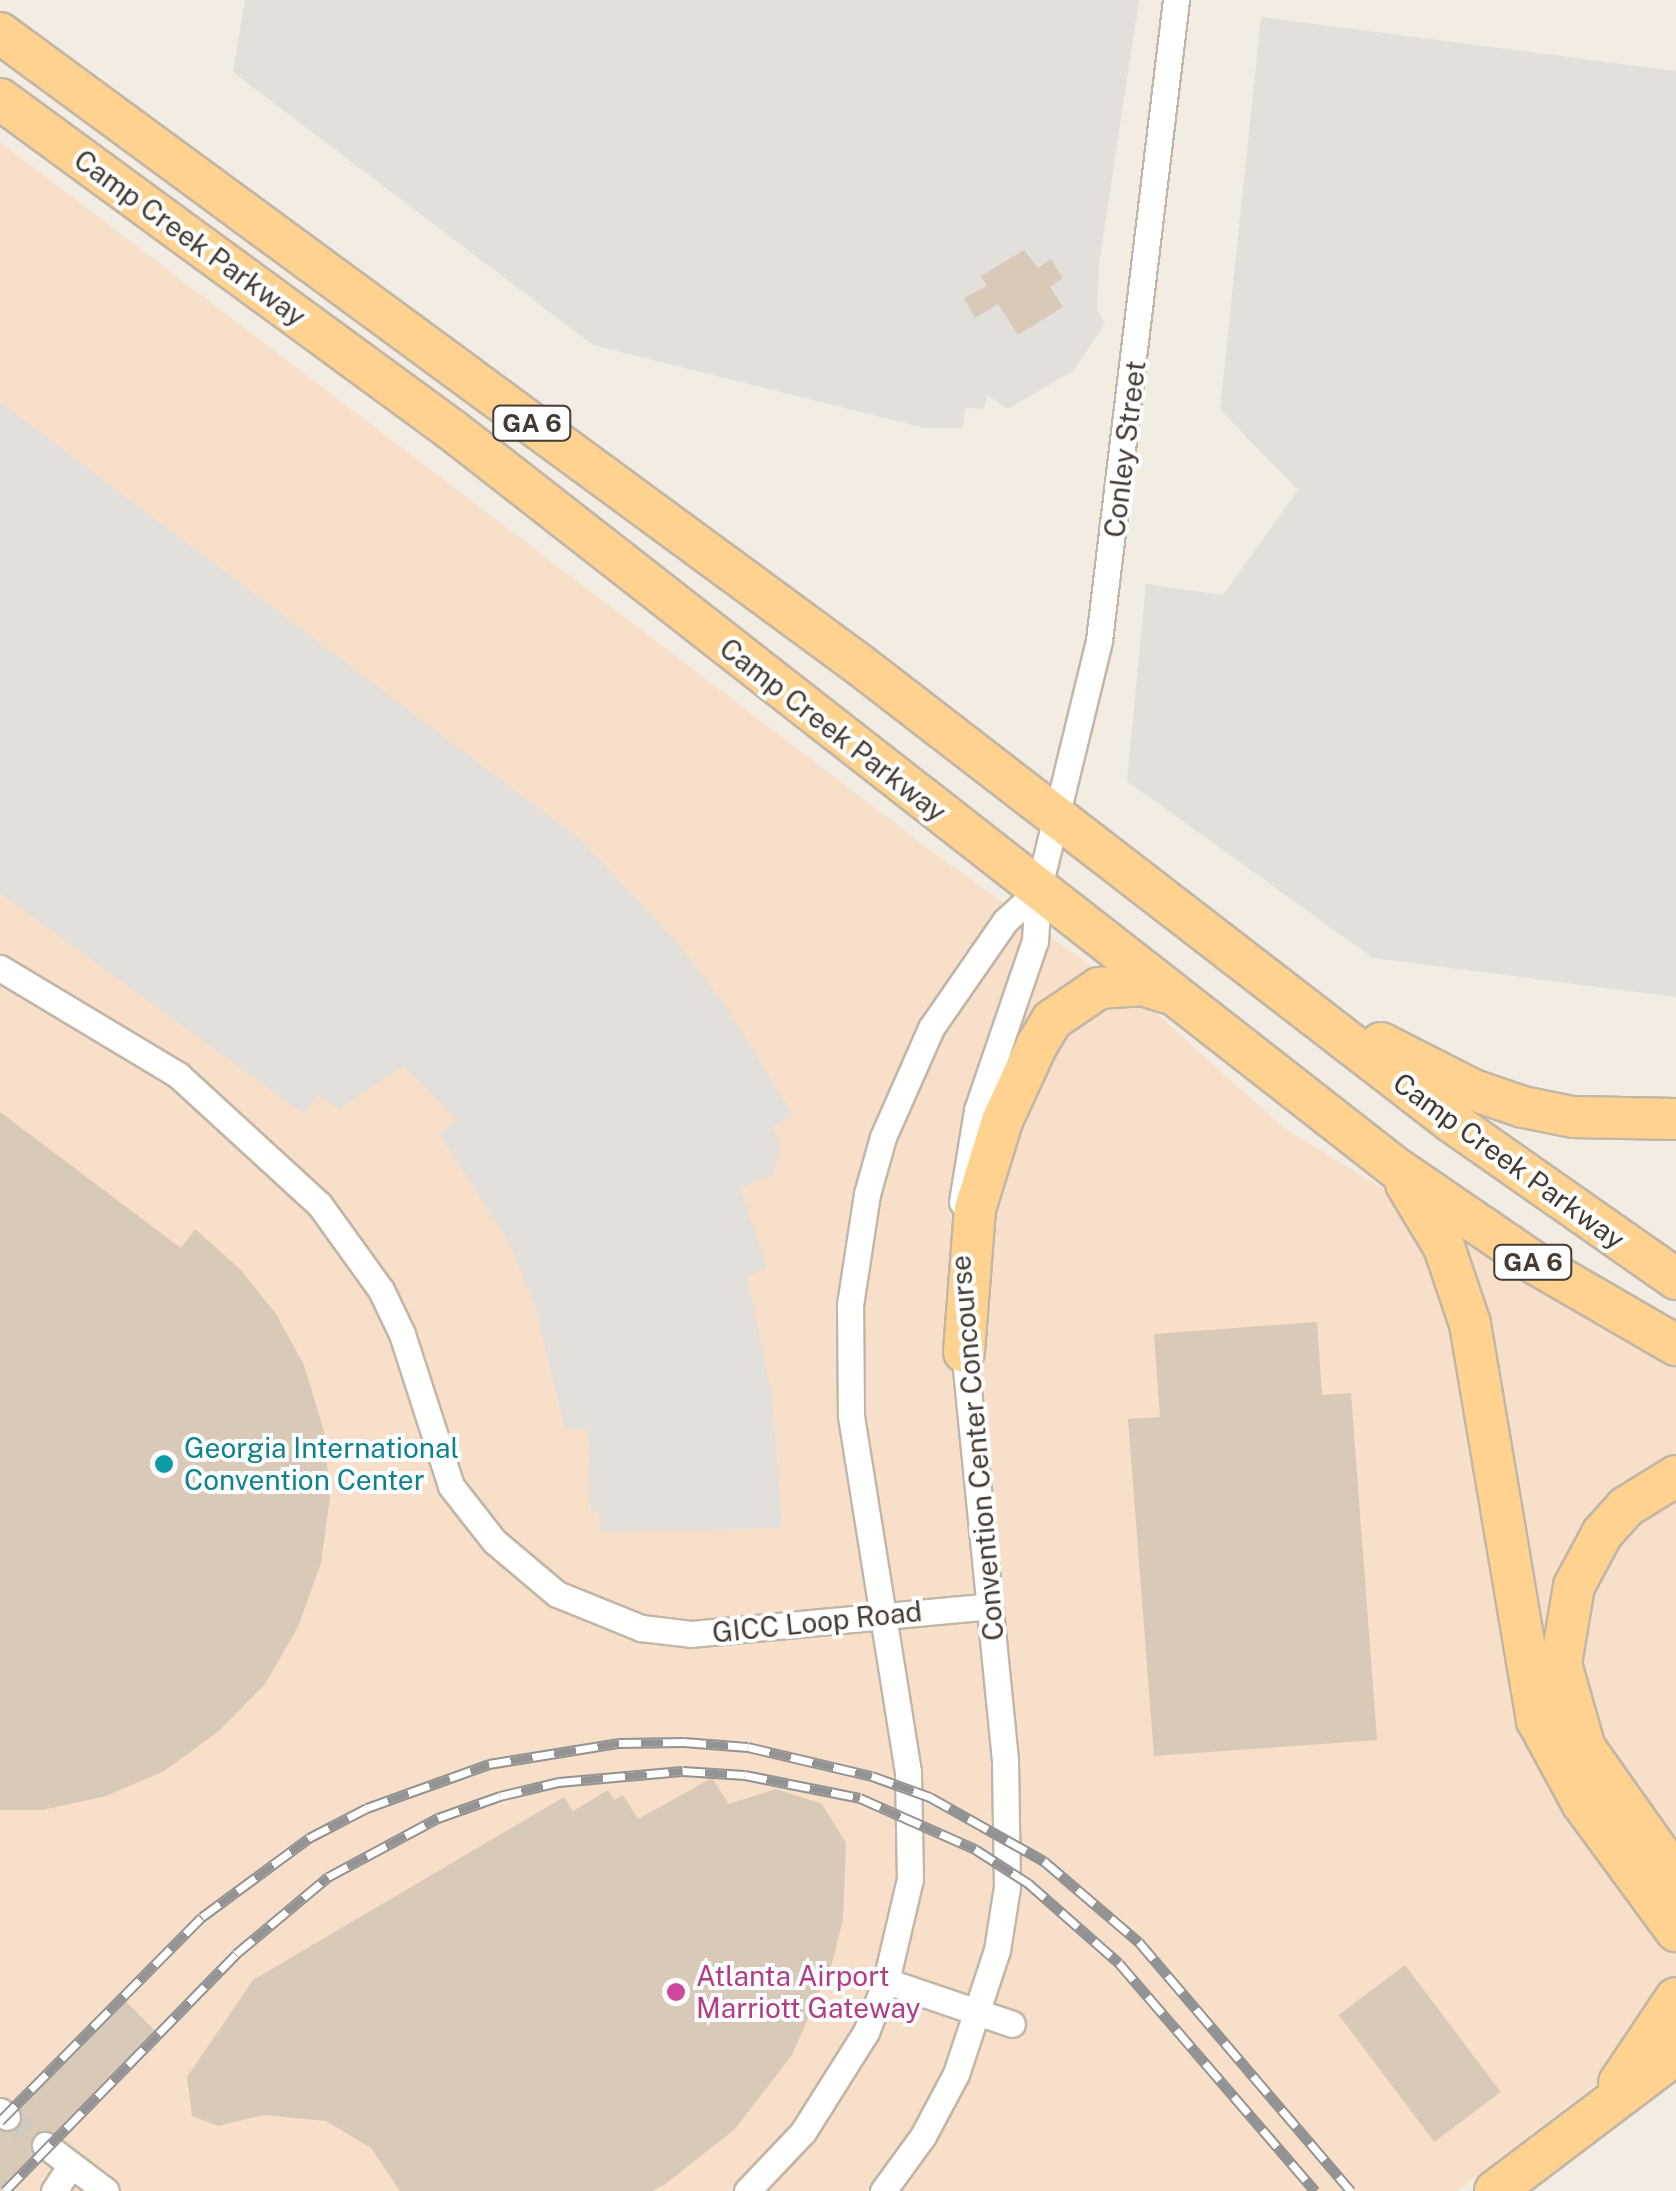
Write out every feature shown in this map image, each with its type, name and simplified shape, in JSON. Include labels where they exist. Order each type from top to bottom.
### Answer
[{"type":"main road","name":"Camp Creek Parkway","points":[[0,33],[1060,819],[1505,1162],[1676,1280]]},
{"type":"main road","name":"Camp Creek Parkway","points":[[0,99],[480,452],[1396,1168],[1536,1264],[1676,1345]]},
{"type":"main road","points":[[1254,970],[1472,1090],[1573,1117],[1676,1119]]},
{"type":"main road","points":[[964,1352],[975,1209],[1002,1121],[1037,1045],[1052,1020],[1099,988],[1143,985],[1172,995]]},
{"type":"main road","points":[[1396,1168],[1444,1247],[1470,1324],[1537,1720],[1582,1803],[1674,1931]]},
{"type":"main road","points":[[1676,1476],[1626,1508],[1602,1534],[1574,1586],[1562,1664],[1586,1748],[1676,1876]]},
{"type":"main road","points":[[1594,2119],[1676,1998]]},
{"type":"main road","points":[[1495,2191],[1676,2054]]},
{"type":"street","name":"Conley Street","points":[[1038,890],[1060,819],[1092,677],[1118,510],[1176,0]]},
{"type":"street","name":"Convention Center Concourse","points":[[883,2191],[923,2136],[980,2013],[997,1950],[1009,1822],[964,1352],[960,1255],[968,1156],[1035,941],[1038,890]]},
{"type":"street","points":[[746,2191],[803,2132],[838,2084],[886,1981],[910,1879],[911,1828],[848,1360],[867,1194],[888,1122],[931,1028],[1005,921],[1038,890]]},
{"type":"street","name":"GICC Loop Road","points":[[0,968],[88,1015],[178,1075],[318,1204],[381,1290],[402,1334],[451,1486],[523,1570],[557,1594],[641,1628],[742,1632],[990,1606]]},
{"type":"street","points":[[886,1981],[1012,2024]]},
{"type":"street","points":[[45,2145],[106,2191]]},
{"type":"street","points":[[54,2191],[71,2165]]},
{"type":"shaded area","points":[[245,0],[1139,0],[1099,264],[1097,310],[1105,323],[1074,370],[1008,409],[987,395],[984,409],[965,408],[963,428],[925,428],[593,345],[233,72]]},
{"type":"shaded area","points":[[1261,17],[1676,71],[1676,997],[1373,958],[1127,781],[1146,584],[1223,595],[1298,490],[1220,410]]},
{"type":"shaded area","points":[[0,142],[937,855],[1153,1010],[1284,1128],[1676,1367],[1676,2023],[1457,2191],[0,2191]]},
{"type":"shaded area","points":[[0,402],[582,841],[681,947],[726,1006],[793,1115],[773,1127],[780,1146],[773,1174],[740,1188],[767,1268],[747,1276],[772,1396],[782,1528],[601,1532],[599,1511],[591,1511],[588,1429],[565,1429],[535,1305],[509,1242],[440,1135],[457,1119],[403,1066],[339,1109],[318,1095],[304,1114],[0,893]]},
{"type":"building","points":[[1024,250],[1038,268],[1051,259],[1063,278],[1050,287],[1063,307],[1018,335],[998,304],[975,318],[964,298],[987,286],[981,276]]},
{"type":"building","name":"Georgia International Convention Center","points":[[0,1112],[181,1248],[195,1229],[240,1269],[276,1314],[304,1365],[324,1431],[330,1497],[321,1563],[298,1627],[265,1684],[219,1731],[164,1771],[106,1796],[43,1810],[0,1810]]},
{"type":"building","points":[[1317,1322],[1322,1395],[1351,1393],[1377,1740],[1154,1756],[1128,1419],[1160,1417],[1154,1334]]},
{"type":"building","name":"Atlanta Airport Marriott Gateway","points":[[712,1778],[729,1804],[776,1789],[822,1804],[846,1843],[843,1919],[832,1963],[792,2055],[735,2129],[664,2185],[652,2191],[400,2191],[371,2148],[326,2121],[263,2115],[218,2126],[192,2116],[187,2077],[253,1980],[564,1797],[573,1811],[608,1790],[614,1800],[623,1795],[638,1819]]},
{"type":"building","points":[[1405,1965],[1501,2092],[1434,2142],[1339,2015]]},
{"type":"building","points":[[123,1998],[155,2031],[56,2133],[33,2135],[34,2156],[0,2191],[0,2131],[19,2128],[18,2106]]},
{"type":"tunnel","points":[[7,2117],[45,2145]]},
{"type":"railway","points":[[0,2121],[202,1917],[309,1838],[367,1808],[489,1764],[619,1743],[684,1742],[748,1747],[872,1776],[930,1797],[1044,1861],[1139,1942],[1351,2191]]},
{"type":"railway","points":[[5,2191],[236,1954],[328,1877],[438,1818],[500,1796],[559,1782],[683,1771],[745,1775],[860,1798],[975,1849],[1028,1883],[1119,1963],[1315,2191]]},
{"type":"place","name":"Georgia International Convention Center","points":[[164,1464]]},
{"type":"place","name":"Atlanta Airport Marriott Gateway","points":[[676,1992]]}]
